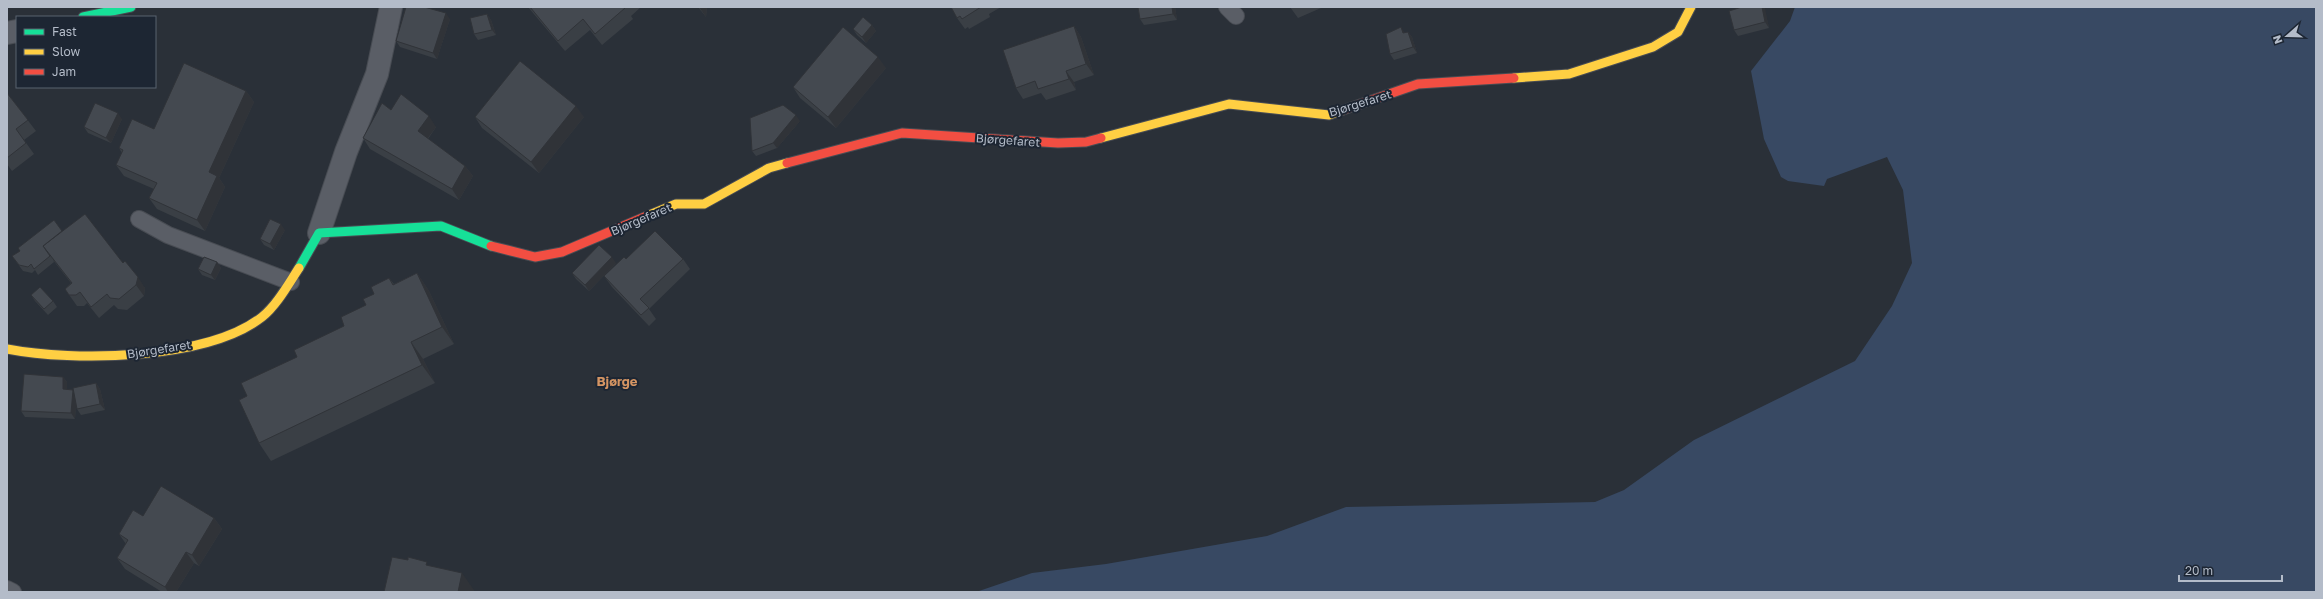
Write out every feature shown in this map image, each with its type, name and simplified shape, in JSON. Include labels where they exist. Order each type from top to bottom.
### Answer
[{"type":"street","points":[[88,16],[131,7]]},
{"type":"street","name":"Bjørgefaret","points":[[7,349],[24,354],[95,358],[183,347],[238,331],[262,317],[291,282],[320,233],[346,152],[377,74],[391,7]]},
{"type":"street","name":"Bjørgefaret","points":[[320,233],[441,226],[502,250],[535,257],[562,252],[676,204],[704,204],[769,168],[902,133],[1058,143],[1086,142],[1229,104],[1329,115],[1418,84],[1569,74],[1653,47],[1678,32],[1691,7]]},
{"type":"lane","points":[[139,219],[175,237],[291,282]]},
{"type":"lane","points":[[7,589],[13,592]]},
{"type":"water","points":[[1795,7],[2316,7],[2316,592],[976,592],[1032,573],[1106,564],[1267,536],[1346,507],[1595,502],[1624,490],[1694,440],[1855,361],[1892,306],[1912,263],[1903,190],[1887,157],[1827,179],[1824,186],[1788,181],[1781,177],[1764,139],[1751,71],[1790,21]]},
{"type":"building","points":[[406,7],[424,7],[446,13],[433,53],[396,41]]},
{"type":"building","points":[[530,7],[625,8],[595,34],[583,19],[558,41]]},
{"type":"building","points":[[951,7],[981,7],[962,19],[960,16],[957,18]]},
{"type":"building","points":[[1138,7],[1172,7],[1173,14],[1140,19]]},
{"type":"building","points":[[1742,7],[1762,7],[1765,22],[1734,30],[1729,11]]},
{"type":"building","points":[[487,14],[492,30],[474,34],[470,18]]},
{"type":"building","points":[[863,17],[872,25],[862,37],[853,29]]},
{"type":"building","points":[[1074,26],[1086,64],[1066,71],[1069,79],[1038,89],[1035,81],[1016,88],[1003,50]]},
{"type":"building","points":[[843,27],[878,57],[828,117],[793,87]]},
{"type":"building","points":[[1401,27],[1403,33],[1408,32],[1413,47],[1390,54],[1386,34]]},
{"type":"building","points":[[520,61],[576,106],[531,162],[475,117]]},
{"type":"building","points":[[184,63],[246,91],[209,172],[217,176],[197,220],[149,198],[157,183],[116,165],[123,150],[119,148],[132,119],[154,129]]},
{"type":"building","points":[[7,93],[28,120],[16,129],[26,143],[7,158]]},
{"type":"building","points":[[401,94],[429,116],[418,131],[465,166],[452,189],[363,138],[382,103],[391,110]]},
{"type":"building","points":[[95,103],[118,113],[106,138],[84,127]]},
{"type":"building","points":[[783,105],[796,115],[773,143],[752,151],[750,118]]},
{"type":"building","points":[[85,214],[123,263],[125,261],[138,277],[136,285],[119,299],[110,298],[107,294],[91,307],[80,292],[76,295],[69,295],[65,289],[72,283],[43,246]]},
{"type":"building","points":[[270,219],[281,224],[270,244],[260,239]]},
{"type":"building","points":[[54,220],[62,231],[43,246],[50,256],[34,269],[31,264],[28,267],[19,265],[12,256],[20,251],[18,248]]},
{"type":"building","points":[[655,231],[683,259],[640,299],[649,308],[641,315],[604,276],[624,257],[626,259]]},
{"type":"building","points":[[599,245],[612,257],[585,285],[572,273]]},
{"type":"building","points":[[204,257],[217,262],[211,275],[198,269]]},
{"type":"building","points":[[417,273],[442,327],[411,342],[422,365],[259,443],[239,400],[247,396],[241,383],[297,357],[294,350],[344,326],[341,317],[366,305],[363,299],[374,294],[371,287],[389,278],[393,285]]},
{"type":"building","points":[[40,287],[53,301],[44,309],[31,295]]},
{"type":"building","points":[[24,374],[63,377],[63,389],[73,390],[71,413],[21,411]]},
{"type":"building","points":[[96,383],[100,404],[77,409],[73,388]]},
{"type":"building","points":[[161,486],[214,518],[192,555],[186,552],[165,587],[117,558],[128,540],[119,534],[133,510],[143,516]]},
{"type":"building","points":[[392,557],[408,560],[408,557],[427,562],[426,565],[462,573],[458,592],[384,592]]},
{"type":"traffic: fast","points":[[88,16],[131,7]]},
{"type":"traffic: fast","points":[[299,268],[319,233],[441,226],[491,246]]},
{"type":"traffic: slow","points":[[1514,78],[1569,74],[1653,47],[1678,32],[1691,7]]},
{"type":"traffic: slow","points":[[1101,138],[1229,104],[1329,115],[1343,110]]},
{"type":"traffic: slow","points":[[647,216],[676,204],[704,204],[769,168],[787,163]]},
{"type":"traffic: slow","points":[[7,349],[67,356],[103,356],[139,354],[175,349],[208,342],[238,331],[262,317],[278,300],[299,268]]},
{"type":"traffic: jam","points":[[1343,110],[1418,84],[1514,78]]},
{"type":"traffic: jam","points":[[787,163],[902,133],[1058,143],[1086,142],[1101,138]]},
{"type":"traffic: jam","points":[[491,246],[535,257],[562,252],[647,216]]},
{"type":"district","name":"Bjørge","points":[[617,381]]}]
